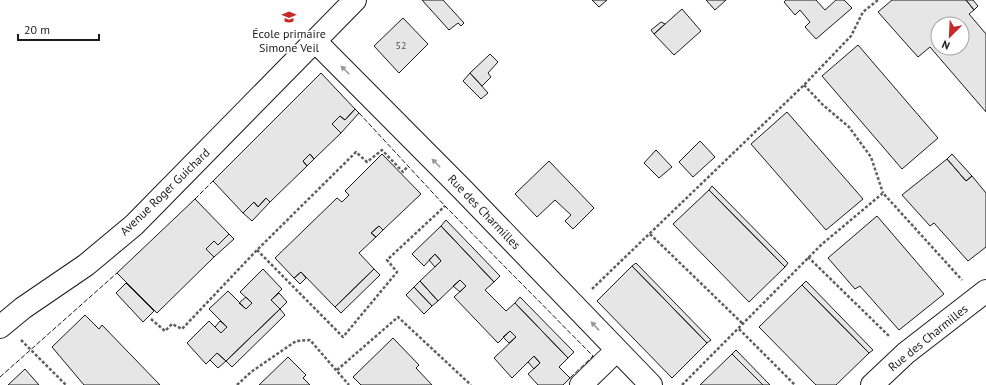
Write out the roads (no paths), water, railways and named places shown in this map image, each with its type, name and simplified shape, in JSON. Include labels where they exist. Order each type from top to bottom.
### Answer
[{"type":"street","name":"Avenue Roger Guichard","points":[[2,325],[23,308],[86,265],[134,225],[355,0]]},
{"type":"street","name":"Rue des Charmilles","points":[[315,40],[576,305],[651,385]]},
{"type":"street","name":"Rue des Charmilles","points":[[872,385],[906,353],[982,295]]},
{"type":"street","points":[[581,385],[617,350]]},
{"type":"place","name":"École primaire Simone Veil","points":[[289,17]]}]
